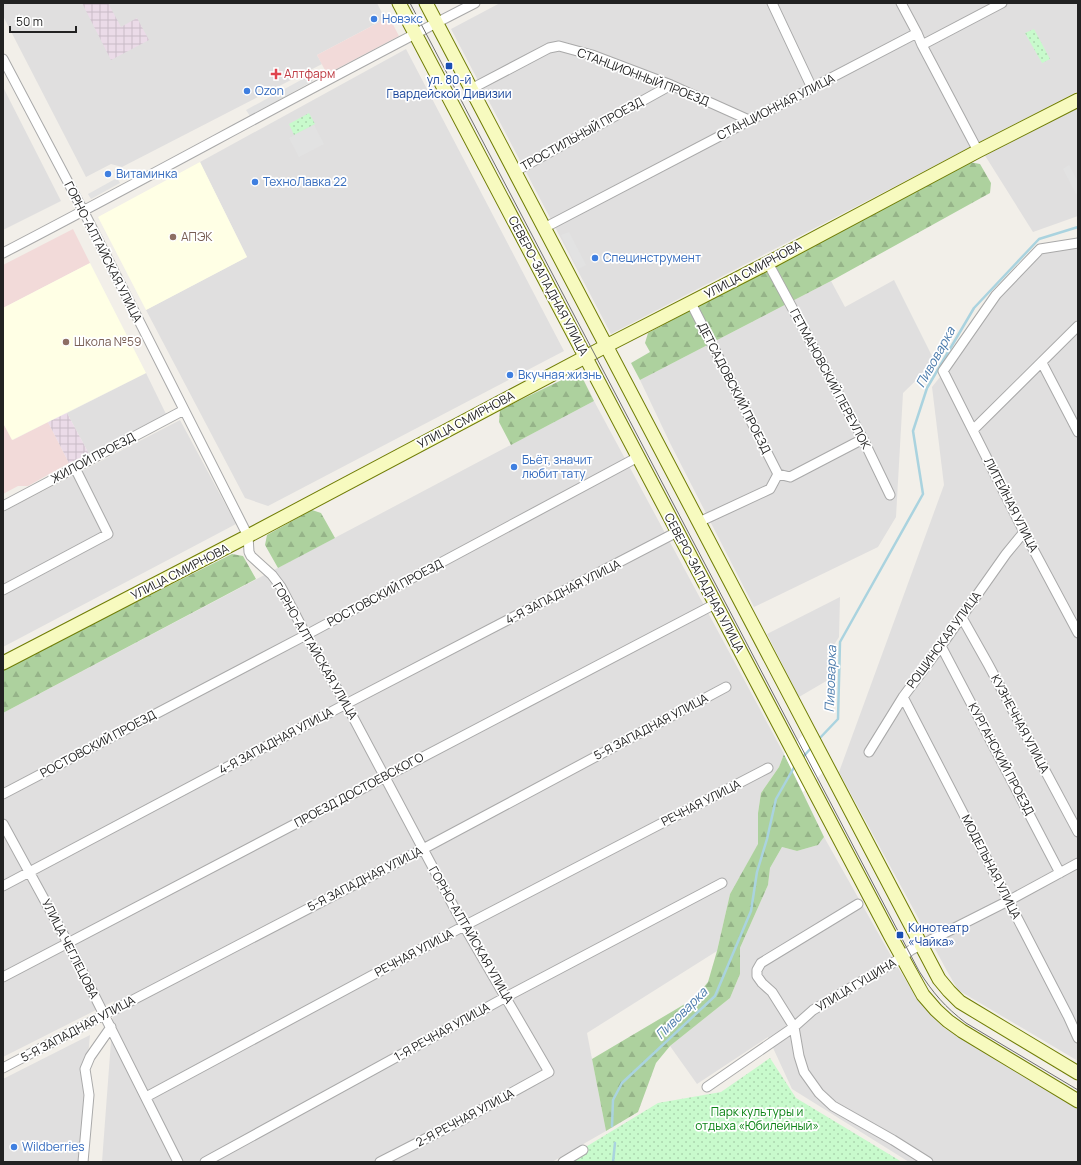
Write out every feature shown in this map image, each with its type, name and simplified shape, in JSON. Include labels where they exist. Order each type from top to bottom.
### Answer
[{"type":"main road","name":"СЕВЕРО-ЗАПАДНАЯ УЛИЦА","points":[[400,3],[677,532],[923,995],[948,1021],[1078,1101]]},
{"type":"main road","name":"СЕВЕРО-ЗАПАДНАЯ УЛИЦА","points":[[426,3],[939,979],[960,1002],[1078,1073]]},
{"type":"main road","name":"УЛИЦА СМИРНОВА","points":[[3,663],[248,536],[606,346],[768,263],[978,151],[1078,100]]},
{"type":"street","points":[[3,253],[415,33],[475,3]]},
{"type":"street","points":[[772,3],[812,88]]},
{"type":"street","points":[[901,3],[978,151]]},
{"type":"street","points":[[922,45],[1002,3]]},
{"type":"street","name":"СТАНЦИОННАЯ УЛИЦА","points":[[544,228],[917,33]]},
{"type":"street","name":"СТАНЦИОННЫЙ ПРОЕЗД","points":[[471,89],[550,48],[559,46],[592,55],[671,85],[750,120]]},
{"type":"street","name":"ГОРНО-АЛТАЙСКАЯ УЛИЦА","points":[[3,59],[83,211],[248,536],[249,552],[251,556],[272,575],[281,587],[306,635],[346,704],[464,926],[549,1072]]},
{"type":"street","name":"ТРОСТИЛЬНЫЙ ПРОЕЗД","points":[[514,172],[671,85]]},
{"type":"street","name":"ЛИТЕЙНАЯ УЛИЦА","points":[[1078,243],[1040,249],[996,295],[943,371],[1024,532],[1078,633]]},
{"type":"street","name":"ГЕТМАНОВСКИЙ ПЕРЕУЛОК","points":[[768,263],[863,439],[890,495]]},
{"type":"street","name":"ДЕТСАДОВСКИЙ ПРОЕЗД","points":[[691,303],[778,474]]},
{"type":"street","points":[[973,430],[1078,326]]},
{"type":"street","points":[[1042,363],[1078,432]]},
{"type":"street","name":"ЖИЛОЙ ПРОЕЗД","points":[[3,506],[184,410]]},
{"type":"street","points":[[699,522],[770,489],[778,474],[790,477],[863,439]]},
{"type":"street","name":"РОСТОВСКИЙ ПРОЕЗД","points":[[3,794],[306,635],[638,457]]},
{"type":"street","points":[[3,590],[108,534],[75,468]]},
{"type":"street","name":"4-Я ЗАПАДНАЯ УЛИЦА","points":[[3,886],[346,704],[677,532]]},
{"type":"street","name":"РОЩИНСКАЯ УЛИЦА","points":[[868,752],[903,697],[1006,554],[1024,532]]},
{"type":"street","name":"ПРОЕЗД ДОСТОЕВСКОГО","points":[[3,977],[715,604]]},
{"type":"street","name":"КУЗНЕЧНАЯ УЛИЦА","points":[[961,616],[1078,832]]},
{"type":"street","name":"КУРГАНСКИЙ ПРОЕЗД","points":[[941,646],[1060,873]]},
{"type":"street","name":"5-Я ЗАПАДНАЯ УЛИЦА","points":[[3,1068],[423,849],[726,687]]},
{"type":"street","name":"МОДЕЛЬНАЯ УЛИЦА","points":[[903,697],[1078,1038]]},
{"type":"street","name":"РЕЧНАЯ УЛИЦА","points":[[146,1097],[464,926],[768,768]]},
{"type":"street","name":"УЛИЦА ЧЕГЛЕЦОВА","points":[[3,824],[68,943],[178,1162]]},
{"type":"street","name":"УЛИЦА ГУЩИНА","points":[[707,1087],[794,1027],[813,1010],[921,945],[1008,901],[1078,863]]},
{"type":"street","name":"1-Я РЕЧНАЯ УЛИЦА","points":[[205,1162],[506,997],[722,883]]},
{"type":"street","points":[[858,904],[761,963],[756,970],[757,976],[772,992],[794,1027],[799,1056],[804,1072],[819,1093],[833,1106],[928,1162]]},
{"type":"street","points":[[82,1162],[89,1095],[85,1069],[90,1057],[111,1027]]},
{"type":"street","name":"2-Я РЕЧНАЯ УЛИЦА","points":[[380,1162],[466,1118],[549,1072]]},
{"type":"street","points":[[563,1162],[583,1150]]},
{"type":"shaded area","points":[[3,3],[377,3],[385,19],[317,55],[322,64],[122,167],[111,164],[86,177],[3,16]]},
{"type":"shaded area","points":[[82,3],[108,3],[121,27],[137,18],[149,40],[111,60]]},
{"type":"shaded area","points":[[500,3],[1076,3],[1078,6],[1078,91],[611,334],[451,29]]},
{"type":"shaded area","points":[[389,17],[399,36],[327,74],[317,55]]},
{"type":"shaded area","points":[[406,49],[564,351],[268,506],[245,498],[146,310],[247,257],[200,162]]},
{"type":"shaded area","points":[[310,75],[313,81],[250,116],[246,110]]},
{"type":"shaded area","points":[[3,87],[61,201],[3,230]]},
{"type":"shaded area","points":[[1078,108],[1078,216],[1033,232],[984,154]]},
{"type":"shaded area","points":[[314,125],[324,144],[299,157],[289,138]]},
{"type":"shaded area","name":"АПЭК","points":[[200,162],[247,257],[146,310],[98,217]]},
{"type":"shaded area","points":[[1069,165],[1078,182],[1078,193],[1076,194],[1063,169]]},
{"type":"shaded area","points":[[117,178],[120,183],[91,199],[88,194]]},
{"type":"shaded area","points":[[73,229],[90,263],[3,308],[3,265]]},
{"type":"shaded area","points":[[569,232],[586,265],[578,269],[561,235]]},
{"type":"shaded area","points":[[1078,240],[1078,1061],[958,990],[839,772],[944,485],[932,387],[971,338],[1019,273],[1045,245]]},
{"type":"shaded area","name":"Школа №59","points":[[90,263],[146,373],[12,440],[3,423],[3,308]]},
{"type":"shaded area","points":[[894,280],[935,362],[903,393],[896,517],[878,547],[754,607],[670,443],[640,380],[831,281],[845,307]]},
{"type":"shaded area","points":[[146,373],[166,414],[89,454],[67,413]]},
{"type":"shaded area","points":[[594,401],[784,754],[779,767],[761,793],[758,813],[759,843],[730,894],[717,951],[587,1033],[606,1131],[552,1162],[102,1162],[114,1001],[3,1057],[3,713]]},
{"type":"shaded area","points":[[67,413],[89,454],[69,463],[48,422]]},
{"type":"shaded area","points":[[180,420],[236,524],[3,647],[3,512]]},
{"type":"shaded area","points":[[48,422],[69,463],[28,486],[18,486],[3,494],[3,423],[13,440]]},
{"type":"shaded area","points":[[840,597],[839,637],[834,645],[828,680],[799,697],[767,634]]},
{"type":"shaded area","points":[[824,837],[895,963],[920,1002],[943,1027],[1078,1109],[1078,1162],[909,1162],[792,1089],[768,1037],[697,1084],[670,1046],[730,998],[740,974],[740,948],[768,885],[770,868],[782,847],[797,851],[818,845]]},
{"type":"shaded area","points":[[90,1035],[78,1162],[3,1162],[3,1079]]},
{"type":"green space","points":[[1034,29],[1050,59],[1042,63],[1025,33]]},
{"type":"green space","points":[[309,113],[315,124],[294,135],[289,124]]},
{"type":"green space","points":[[969,162],[980,164],[991,183],[990,193],[831,281],[640,380],[631,363],[650,352],[645,343],[648,333]]},
{"type":"green space","points":[[572,375],[582,377],[594,401],[511,445],[499,422],[500,410]]},
{"type":"green space","points":[[312,510],[321,513],[335,538],[278,568],[265,545],[267,535]]},
{"type":"green space","points":[[232,554],[243,556],[256,579],[3,713],[3,669]]},
{"type":"green space","points":[[784,754],[824,837],[818,845],[797,851],[782,847],[770,868],[768,885],[740,948],[740,974],[730,998],[670,1046],[656,1063],[638,1112],[606,1131],[592,1059],[695,998],[708,982],[717,951],[730,894],[758,844],[758,813],[761,793],[779,767]]},
{"type":"green space","name":"Парк культуры и отдыха «Юбилейный»","points":[[770,1058],[796,1098],[902,1162],[561,1162],[658,1103],[721,1092]]},
{"type":"pier","points":[[812,726],[832,763],[803,792],[784,754]]},
{"type":"waterway","name":"Пивоварка","points":[[818,740],[838,719],[840,642],[923,494],[913,431],[927,388],[974,308],[1039,239],[1078,227]]},
{"type":"waterway","name":"Пивоварка","points":[[802,758],[812,747]]},
{"type":"waterway","name":"Пивоварка","points":[[612,1126],[613,1100],[622,1083],[715,996],[751,911],[757,872],[767,839],[776,799],[796,764]]},
{"type":"waterway","name":"Пивоварка","points":[[613,1162],[615,1143]]},
{"type":"tram line","points":[[410,3],[919,971],[940,999],[966,1023],[1078,1090]]},
{"type":"place","name":"Новэкс","points":[[374,19]]},
{"type":"place","name":"ул. 80-й Гвардейской Дивизии","points":[[449,66]]},
{"type":"place","name":"Алтфарм","points":[[276,74]]},
{"type":"place","name":"Ozon","points":[[247,91]]},
{"type":"place","name":"Витаминка","points":[[108,174]]},
{"type":"place","name":"ТехноЛавка 22","points":[[255,182]]},
{"type":"place","name":"АПЭК","points":[[173,237]]},
{"type":"place","name":"Специнструмент","points":[[595,258]]},
{"type":"place","name":"Школа №59","points":[[66,342]]},
{"type":"place","name":"Вкучная жизнь","points":[[510,375]]},
{"type":"place","name":"Бьёт, значит любит тату","points":[[514,467]]},
{"type":"place","name":"Кинотеатр «Чайка»","points":[[900,935]]},
{"type":"place","name":"Wildberries","points":[[14,1147]]}]
